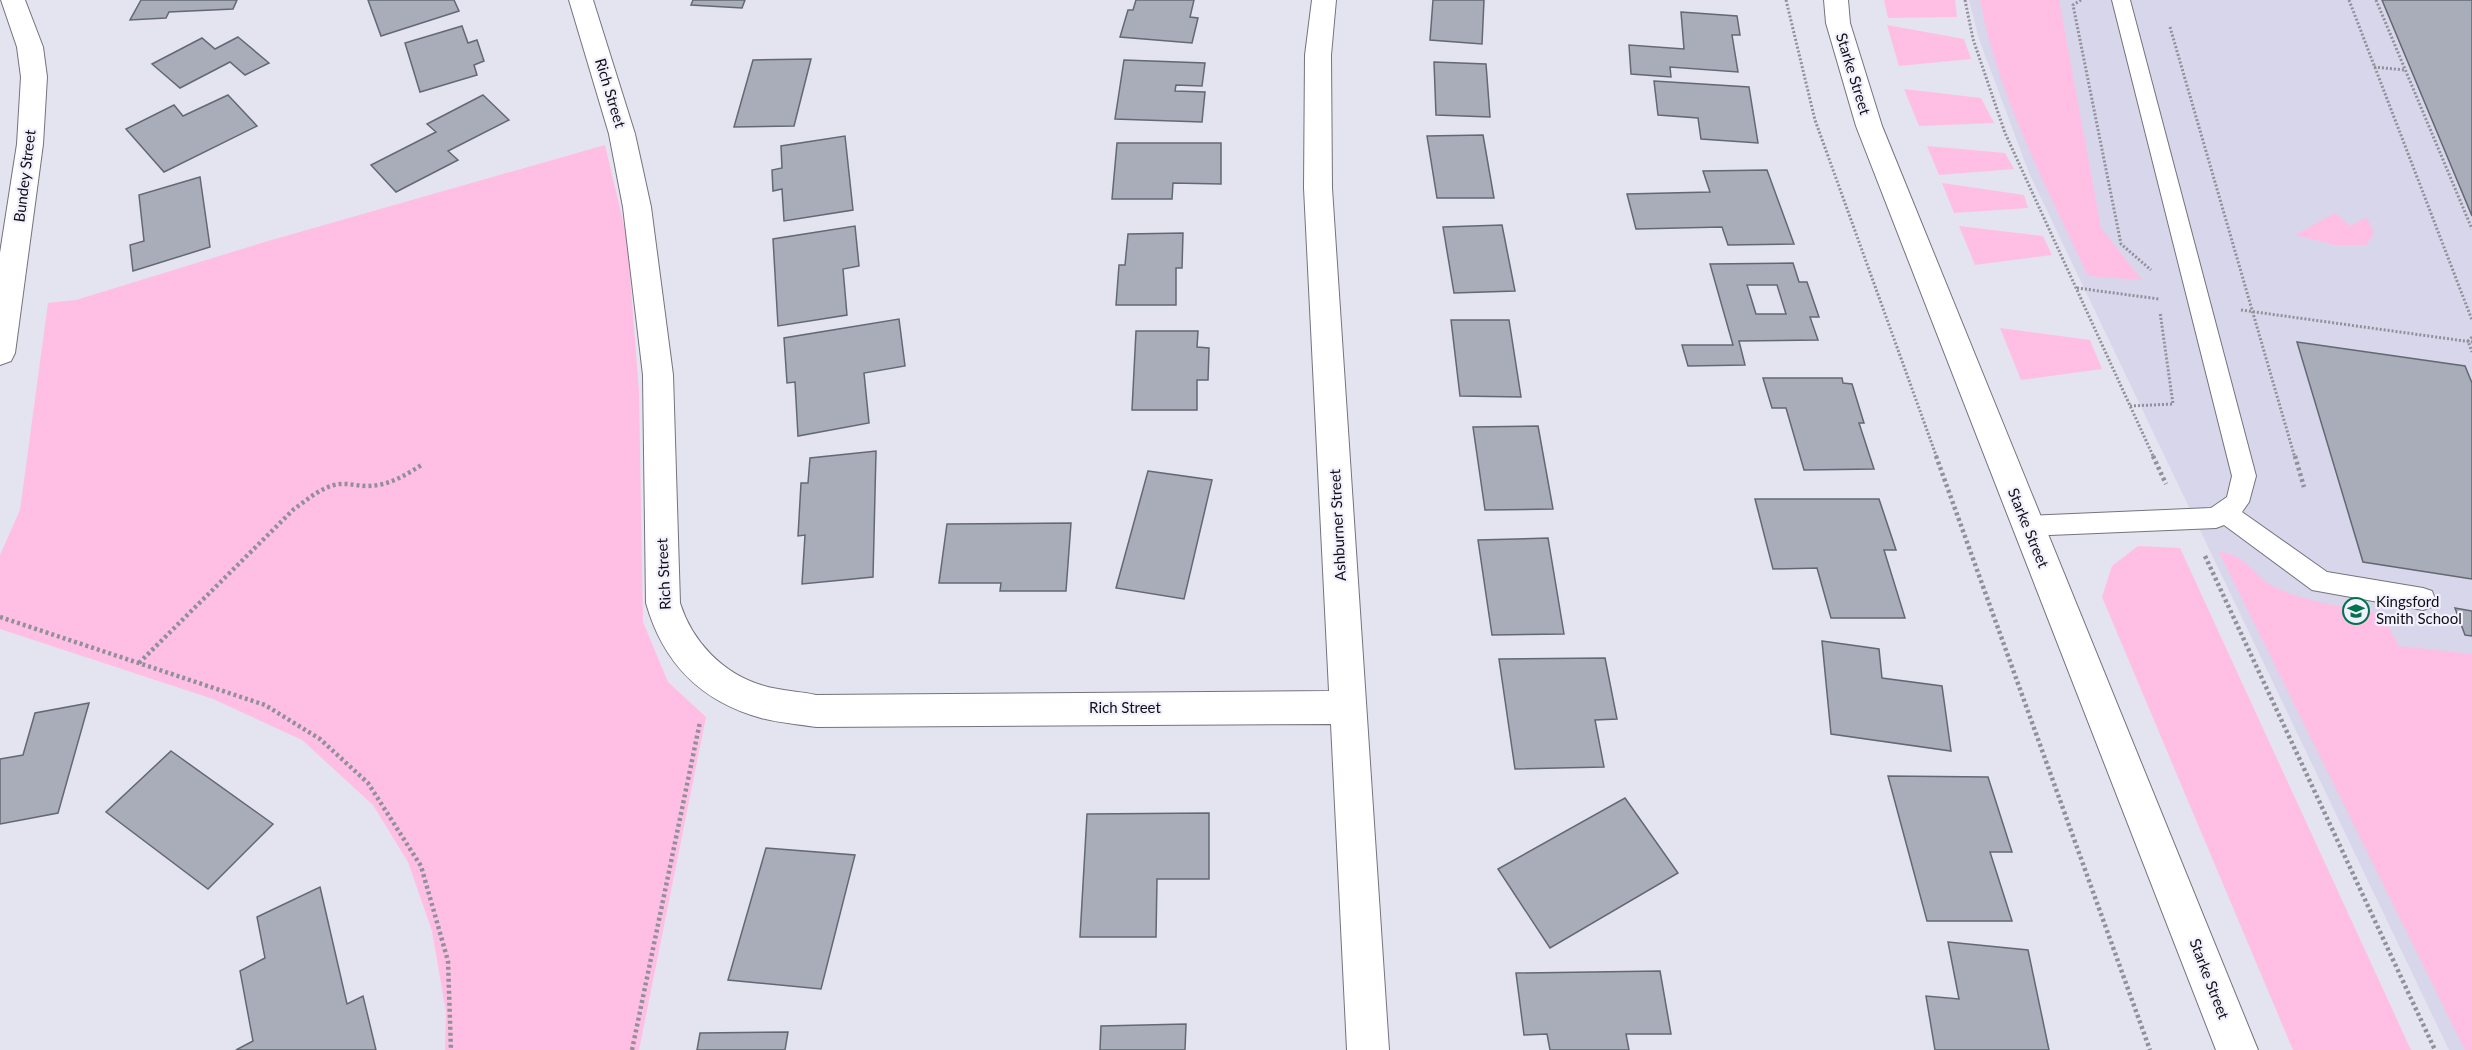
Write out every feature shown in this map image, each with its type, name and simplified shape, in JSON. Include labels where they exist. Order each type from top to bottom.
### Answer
[{"type":"street","name":"Bundey Street","points":[[0,353],[30,144],[34,77],[30,47],[13,0]]},
{"type":"street","name":"Rich Street","points":[[581,0],[622,134],[637,207],[658,375],[663,603],[667,623],[691,661],[710,676],[757,700],[816,711],[1348,707]]},
{"type":"street","name":"Ashburner Street","points":[[1324,0],[1318,56],[1318,188],[1368,1050]]},
{"type":"street","name":"Starke Street","points":[[1836,0],[1838,23],[1869,126],[2237,1050]]},
{"type":"lane","points":[[2027,526],[2216,518],[2238,502],[2244,476],[2121,0]]},
{"type":"lane","points":[[2224,512],[2321,582],[2423,600]]},
{"type":"path","points":[[1786,0],[1815,120],[2150,1050]]},
{"type":"path","points":[[2081,0],[2073,5],[2121,244],[2154,273]]},
{"type":"path","points":[[2349,0],[2472,320]]},
{"type":"path","points":[[2376,0],[2472,229]]},
{"type":"path","points":[[2170,27],[2304,487]]},
{"type":"path","points":[[2374,67],[2406,70]]},
{"type":"path","points":[[2157,291],[2158,299]]},
{"type":"path","points":[[2130,406],[2173,404],[2160,311]]},
{"type":"path","points":[[2253,312],[2470,341]]},
{"type":"path","points":[[2472,337],[2470,341],[2472,352]]},
{"type":"path","points":[[139,663],[294,509],[321,491],[339,484],[367,486],[393,482],[423,464]]},
{"type":"path","points":[[0,617],[265,705],[320,739],[368,783],[421,866],[448,961],[451,1050]]},
{"type":"path","points":[[632,1050],[710,676]]},
{"type":"shaded area","points":[[1884,0],[1955,0],[1957,17],[1888,18]]},
{"type":"shaded area","name":"Kingsford Smith School","points":[[1969,0],[2472,0],[2472,1050],[2449,1050],[2029,173],[1979,39]]},
{"type":"shaded area","points":[[1980,0],[2059,0],[2101,228],[2142,280],[2088,276],[2011,106],[1988,36]]},
{"type":"shaded area","points":[[1887,25],[1964,39],[1971,59],[1899,66]]},
{"type":"shaded area","points":[[1904,89],[1981,98],[1994,123],[1919,126]]},
{"type":"shaded area","points":[[605,145],[627,238],[639,391],[643,622],[668,682],[706,717],[639,1050],[445,1050],[446,1012],[432,931],[408,862],[373,805],[302,740],[213,699],[0,629],[0,555],[20,510],[48,303],[76,300],[268,241]]},
{"type":"shaded area","points":[[1927,146],[2005,153],[2014,169],[1939,175]]},
{"type":"shaded area","points":[[1942,183],[2024,195],[2028,208],[1954,213]]},
{"type":"shaded area","points":[[2335,213],[2350,226],[2367,217],[2374,234],[2366,245],[2335,245],[2295,235]]},
{"type":"shaded area","points":[[1959,226],[2043,236],[2052,255],[1975,265]]},
{"type":"shaded area","points":[[2000,328],[2090,340],[2102,369],[2021,380]]},
{"type":"shaded area","points":[[2138,546],[2180,548],[2411,1050],[2293,1050],[2102,597],[2112,566]]},
{"type":"shaded area","points":[[2219,552],[2237,557],[2269,584],[2289,593],[2328,604],[2381,613],[2399,646],[2472,654],[2472,1050],[2465,1050]]},
{"type":"building","points":[[141,0],[237,0],[233,9],[169,12],[166,18],[130,20]]},
{"type":"building","points":[[368,0],[454,0],[459,11],[381,36]]},
{"type":"building","points":[[693,0],[745,0],[742,8],[691,5]]},
{"type":"building","points":[[1136,0],[1194,0],[1190,17],[1198,18],[1192,43],[1120,37],[1128,10],[1133,10]]},
{"type":"building","points":[[1433,0],[1484,0],[1482,44],[1430,40]]},
{"type":"building","points":[[2382,0],[2472,0],[2472,216]]},
{"type":"building","points":[[1681,12],[1737,16],[1740,35],[1732,35],[1738,72],[1670,67],[1671,77],[1631,74],[1629,45],[1684,49]]},
{"type":"building","points":[[462,26],[468,43],[477,40],[484,61],[474,65],[477,75],[420,92],[405,43]]},
{"type":"building","points":[[238,37],[269,63],[245,75],[230,62],[180,88],[152,64],[202,38],[215,49]]},
{"type":"building","points":[[811,59],[794,126],[734,127],[753,60]]},
{"type":"building","points":[[1124,60],[1205,63],[1202,86],[1176,85],[1175,91],[1205,92],[1202,122],[1115,119]]},
{"type":"building","points":[[1434,62],[1486,64],[1490,117],[1436,115]]},
{"type":"building","points":[[1654,81],[1749,87],[1758,143],[1701,139],[1698,118],[1658,115]]},
{"type":"building","points":[[228,95],[257,126],[164,172],[126,129],[174,105],[183,116]]},
{"type":"building","points":[[483,95],[509,120],[448,151],[458,160],[396,192],[371,165],[436,132],[427,124]]},
{"type":"building","points":[[1483,135],[1494,198],[1437,198],[1427,136]]},
{"type":"building","points":[[845,136],[853,210],[784,221],[782,189],[773,191],[772,170],[782,168],[781,146]]},
{"type":"building","points":[[1117,143],[1221,143],[1221,184],[1173,183],[1172,199],[1112,199]]},
{"type":"building","points":[[1767,170],[1794,244],[1728,245],[1722,227],[1636,229],[1627,194],[1710,192],[1703,171]]},
{"type":"building","points":[[200,177],[210,247],[133,271],[130,245],[144,241],[139,195]]},
{"type":"building","points":[[1502,225],[1515,291],[1454,293],[1443,227]]},
{"type":"building","points":[[855,226],[859,266],[843,269],[847,315],[778,326],[773,239]]},
{"type":"building","points":[[1183,233],[1182,268],[1176,268],[1176,305],[1116,305],[1119,265],[1125,265],[1128,234]]},
{"type":"building","points":[[1793,263],[1799,282],[1807,282],[1819,317],[1810,317],[1818,340],[1739,341],[1745,365],[1688,366],[1682,345],[1733,345],[1710,264]],"holes":[[[1747,285],[1777,285],[1786,314],[1756,314]]]},
{"type":"building","points":[[899,319],[905,366],[864,373],[869,423],[798,436],[795,382],[787,383],[784,338]]},
{"type":"building","points":[[1451,320],[1509,320],[1521,397],[1460,396]]},
{"type":"building","points":[[1136,331],[1198,331],[1197,347],[1209,348],[1208,380],[1197,380],[1197,410],[1132,410]]},
{"type":"building","points":[[2297,342],[2465,366],[2472,383],[2472,579],[2363,562]]},
{"type":"building","points":[[1763,378],[1842,378],[1843,383],[1852,384],[1864,423],[1859,423],[1874,469],[1804,470],[1786,408],[1772,408]]},
{"type":"building","points":[[1538,426],[1553,509],[1485,510],[1473,427]]},
{"type":"building","points":[[876,451],[873,577],[802,584],[805,535],[798,536],[801,483],[808,483],[810,458]]},
{"type":"building","points":[[1148,471],[1212,480],[1184,599],[1116,588]]},
{"type":"building","points":[[1755,499],[1879,499],[1896,550],[1884,550],[1905,618],[1831,618],[1817,568],[1773,569]]},
{"type":"building","points":[[1071,523],[1066,591],[1000,591],[1001,583],[939,583],[947,524]]},
{"type":"building","points":[[1548,538],[1564,634],[1492,635],[1478,540]]},
{"type":"building","points":[[2455,608],[2472,611],[2472,636],[2465,635]]},
{"type":"building","points":[[1822,641],[1879,649],[1882,678],[1942,686],[1951,751],[1831,734]]},
{"type":"building","points":[[1605,658],[1617,719],[1595,720],[1604,767],[1515,769],[1499,659]]},
{"type":"building","points":[[89,703],[58,813],[0,824],[0,759],[23,755],[35,713]]},
{"type":"building","points":[[171,751],[273,824],[208,889],[106,812]]},
{"type":"building","points":[[1888,776],[1988,777],[2012,852],[1990,852],[2012,921],[1927,921]]},
{"type":"building","points":[[1625,798],[1678,873],[1550,948],[1498,869]]},
{"type":"building","points":[[1209,813],[1209,879],[1157,879],[1156,937],[1080,937],[1087,814]]},
{"type":"building","points":[[766,848],[855,855],[821,989],[728,980]]},
{"type":"building","points":[[320,887],[347,1004],[363,996],[376,1050],[236,1050],[253,1041],[240,971],[265,958],[257,917]]},
{"type":"building","points":[[1948,942],[2028,950],[2049,1050],[1935,1050],[1926,996],[1959,999]]},
{"type":"building","points":[[1660,971],[1671,1034],[1626,1034],[1629,1050],[1550,1050],[1547,1034],[1524,1035],[1516,973]]},
{"type":"building","points":[[1186,1024],[1185,1050],[1100,1050],[1101,1026]]},
{"type":"building","points":[[788,1032],[785,1050],[697,1050],[700,1033]]},
{"type":"place","name":"Kingsford Smith School","points":[[2356,611]]}]
